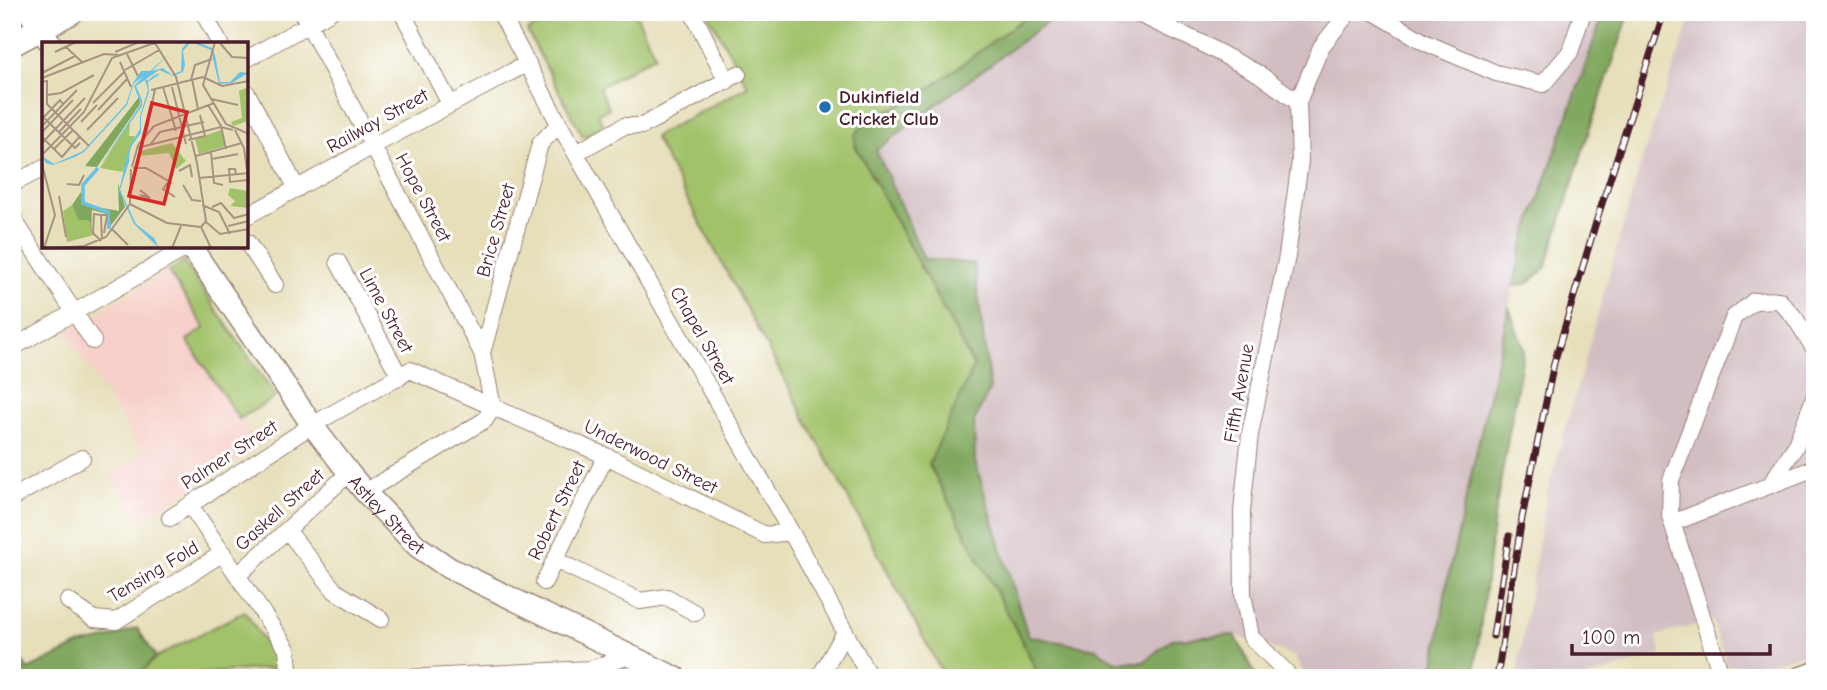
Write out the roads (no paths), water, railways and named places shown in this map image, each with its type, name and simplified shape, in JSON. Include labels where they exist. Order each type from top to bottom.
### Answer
[{"type":"main road","points":[[12,44],[71,12]]},
{"type":"main road","name":"Astley Street","points":[[190,248],[312,425],[365,492],[417,546],[449,568],[676,678]]},
{"type":"main road","points":[[1800,678],[1815,673]]},
{"type":"street","points":[[202,12],[219,42]]},
{"type":"street","points":[[248,58],[305,18],[330,12]]},
{"type":"street","points":[[402,12],[450,104]]},
{"type":"street","name":"Chapel Street","points":[[500,12],[558,124],[792,532],[870,678]]},
{"type":"street","points":[[576,153],[624,126],[642,126],[732,77],[692,12]]},
{"type":"street","points":[[1134,12],[1259,74],[1298,102],[1321,47],[1349,12]]},
{"type":"street","points":[[1374,12],[1426,43],[1496,74],[1544,84],[1570,52],[1583,12]]},
{"type":"street","name":"Hope Street","points":[[305,18],[482,353],[493,407]]},
{"type":"street","name":"Railway Street","points":[[248,214],[528,64]]},
{"type":"street","points":[[248,95],[297,189]]},
{"type":"street","name":"Fifth Avenue","points":[[1289,678],[1251,637],[1243,594],[1241,511],[1250,434],[1287,256],[1300,161],[1298,102]]},
{"type":"street","name":"Brice Street","points":[[482,353],[540,144],[558,124]]},
{"type":"street","points":[[12,184],[42,169]]},
{"type":"street","points":[[12,217],[93,341]]},
{"type":"street","points":[[248,244],[275,285]]},
{"type":"street","points":[[12,348],[187,248]]},
{"type":"street","name":"Lime Street","points":[[338,262],[400,377]]},
{"type":"street","points":[[1722,678],[1670,516],[1671,480],[1734,317],[1754,301],[1779,300],[1795,317],[1815,350]]},
{"type":"street","name":"Underwood Street","points":[[400,377],[410,370],[606,456],[765,535],[792,532]]},
{"type":"street","name":"Palmer Street","points":[[170,518],[312,425],[400,377]]},
{"type":"street","points":[[1770,485],[1795,447],[1815,396]]},
{"type":"street","points":[[365,492],[485,420],[493,407]]},
{"type":"street","name":"Robert Street","points":[[544,583],[606,456]]},
{"type":"street","points":[[12,498],[82,458]]},
{"type":"street","points":[[1672,523],[1815,468]]},
{"type":"street","name":"Gaskell Street","points":[[238,575],[349,473]]},
{"type":"street","points":[[190,505],[288,649],[290,678]]},
{"type":"street","points":[[287,530],[335,591],[382,619]]},
{"type":"street","name":"Tensing Fold","points":[[68,601],[94,619],[116,621],[223,553]]},
{"type":"street","points":[[555,560],[640,601],[667,597],[695,613]]},
{"type":"street","points":[[819,678],[845,632]]},
{"type":"street","points":[[404,678],[590,670],[630,656]]},
{"type":"railway","points":[[1497,678],[1522,518],[1554,363],[1664,12]]},
{"type":"railway","points":[[1493,636],[1509,536]]},
{"type":"place","name":"Dukinfield Cricket Club","points":[[825,107]]}]
